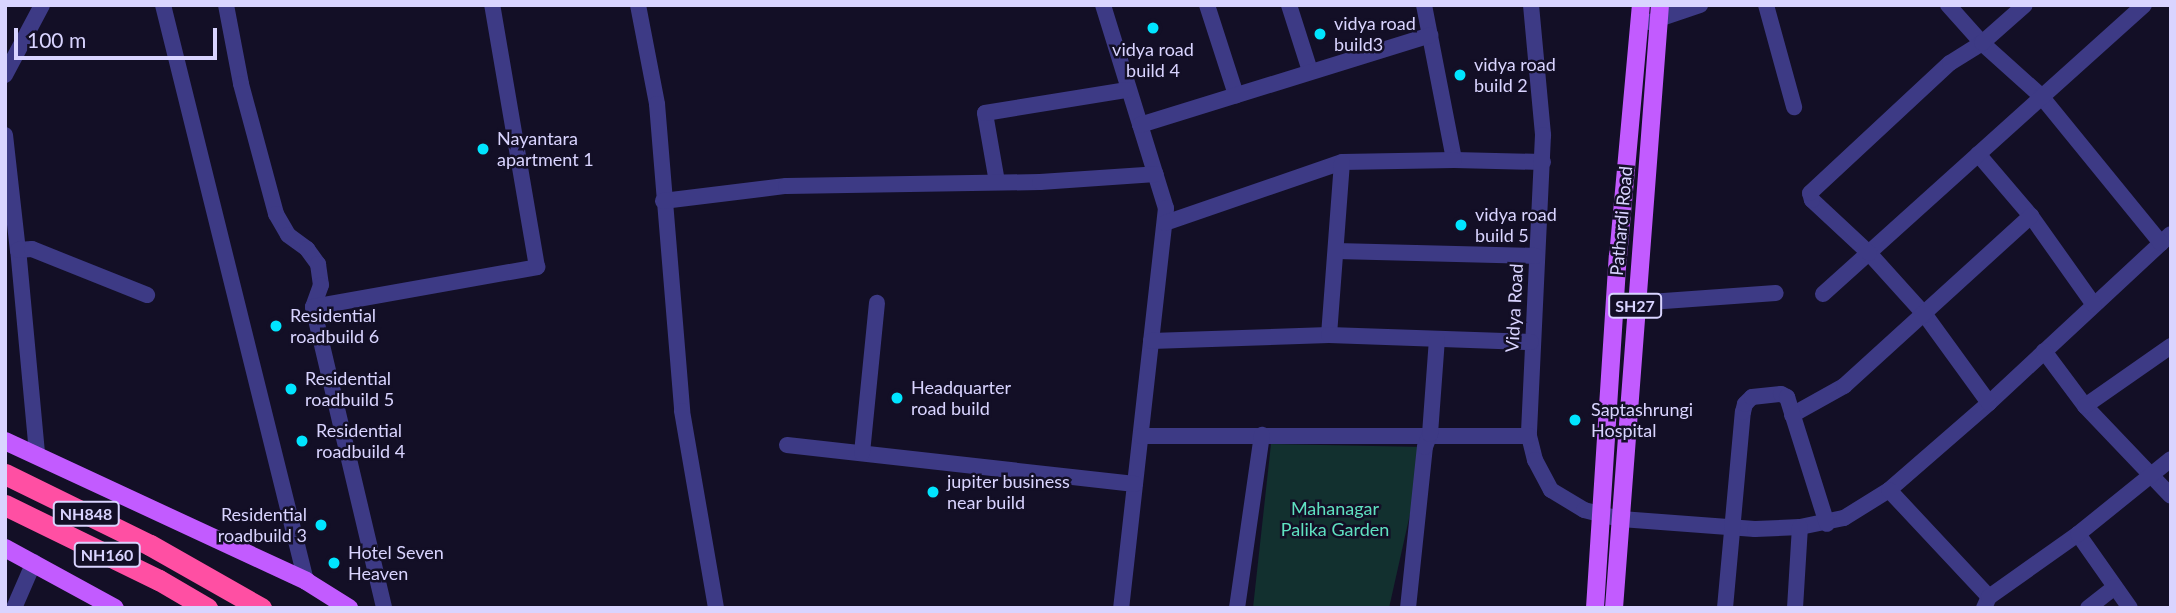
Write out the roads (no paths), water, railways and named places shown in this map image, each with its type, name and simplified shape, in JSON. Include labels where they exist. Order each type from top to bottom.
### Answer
[{"type":"highway","points":[[5,463],[14,478]]},
{"type":"highway","name":"NH848","points":[[14,478],[150,545]]},
{"type":"highway","name":"NH160","points":[[5,505],[159,580],[206,608]]},
{"type":"highway","name":"NH160","points":[[150,545],[261,608]]},
{"type":"main road","points":[[1595,608],[1618,257],[1641,5]]},
{"type":"main road","name":"Pathardi Road","points":[[1614,608],[1659,13]]},
{"type":"main road","points":[[5,441],[37,453],[306,581],[349,608]]},
{"type":"main road","points":[[5,548],[115,608]]},
{"type":"street","points":[[5,75],[42,5]]},
{"type":"street","points":[[163,5],[306,581]]},
{"type":"street","points":[[226,5],[241,84],[276,214],[288,235],[307,249],[318,264],[321,285],[313,306],[384,608]]},
{"type":"street","points":[[313,306],[537,267],[492,5]]},
{"type":"street","points":[[638,5],[657,104],[682,411],[716,608]]},
{"type":"street","points":[[1207,5],[1236,95]]},
{"type":"street","points":[[1289,5],[1310,71]]},
{"type":"street","points":[[1424,5],[1454,160]]},
{"type":"street","name":"Vidya Road","points":[[1531,5],[1542,92],[1543,162],[1531,342],[1529,436],[1535,460],[1551,490],[1572,505],[1621,519],[1732,527],[1800,527],[1826,524],[1857,512],[1889,489],[1989,403],[2166,238]]},
{"type":"street","points":[[1639,24],[1659,13],[1700,5]]},
{"type":"street","points":[[1766,5],[1794,107]]},
{"type":"street","points":[[1948,5],[1982,43],[2040,96],[2166,238]]},
{"type":"street","points":[[1989,403],[1925,315],[1869,253],[1812,200],[1812,189],[1950,63],[1982,43],[2025,5]]},
{"type":"street","points":[[1823,294],[2144,5]]},
{"type":"street","points":[[1106,6],[1127,90],[1166,208],[1121,608]]},
{"type":"street","points":[[1140,125],[1430,35]]},
{"type":"street","points":[[997,182],[985,113],[1127,90]]},
{"type":"street","points":[[5,135],[37,453]]},
{"type":"street","points":[[1978,155],[2031,216],[2094,305]]},
{"type":"street","points":[[1165,223],[1342,162],[1543,162]]},
{"type":"street","points":[[1329,335],[1342,162]]},
{"type":"street","points":[[663,201],[786,186],[997,182],[1156,174]]},
{"type":"street","points":[[1792,415],[1844,387],[2031,216]]},
{"type":"street","points":[[18,250],[32,249],[147,295]]},
{"type":"street","points":[[1336,250],[1536,256]]},
{"type":"street","points":[[1636,303],[1776,293]]},
{"type":"street","points":[[862,453],[877,303]]},
{"type":"street","points":[[1151,341],[1329,335],[1531,342]]},
{"type":"street","points":[[1408,608],[1424,447],[1430,434],[1437,339]]},
{"type":"street","points":[[2085,406],[2171,346]]},
{"type":"street","points":[[2044,351],[2085,406],[2171,496]]},
{"type":"street","points":[[1725,608],[1745,404],[1760,395],[1781,394],[1787,397],[1826,524]]},
{"type":"street","points":[[1237,608],[1262,435]]},
{"type":"street","points":[[1141,436],[1529,436]]},
{"type":"street","points":[[787,445],[1135,484]]},
{"type":"street","points":[[1889,489],[1986,602],[2078,534],[2149,474],[2171,459]]},
{"type":"street","points":[[1795,608],[1800,527]]},
{"type":"street","points":[[2078,534],[2130,608]]},
{"type":"street","points":[[13,608],[34,562]]},
{"type":"street","points":[[2088,608],[2115,587]]},
{"type":"place","name":"vidya road build 4","points":[[1153,28]]},
{"type":"place","name":"vidya road build3","points":[[1320,34]]},
{"type":"place","name":"vidya road build 2","points":[[1460,75]]},
{"type":"place","name":"Nayantara apartment 1","points":[[483,149]]},
{"type":"place","name":"vidya road build 5","points":[[1461,225]]},
{"type":"place","name":"Residential roadbuild 6","points":[[276,326]]},
{"type":"place","name":"Residential roadbuild 5","points":[[291,389]]},
{"type":"place","name":"Headquarter road build","points":[[897,398]]},
{"type":"place","name":"Saptashrungi Hospital","points":[[1575,420]]},
{"type":"place","name":"Residential roadbuild 4","points":[[302,441]]},
{"type":"place","name":"jupiter business near build","points":[[933,492]]},
{"type":"place","name":"Residential roadbuild 3","points":[[321,525]]},
{"type":"place","name":"Hotel Seven Heaven","points":[[334,563]]},
{"type":"park label","name":"Mahanagar Palika Garden","points":[[1335,519]]}]
